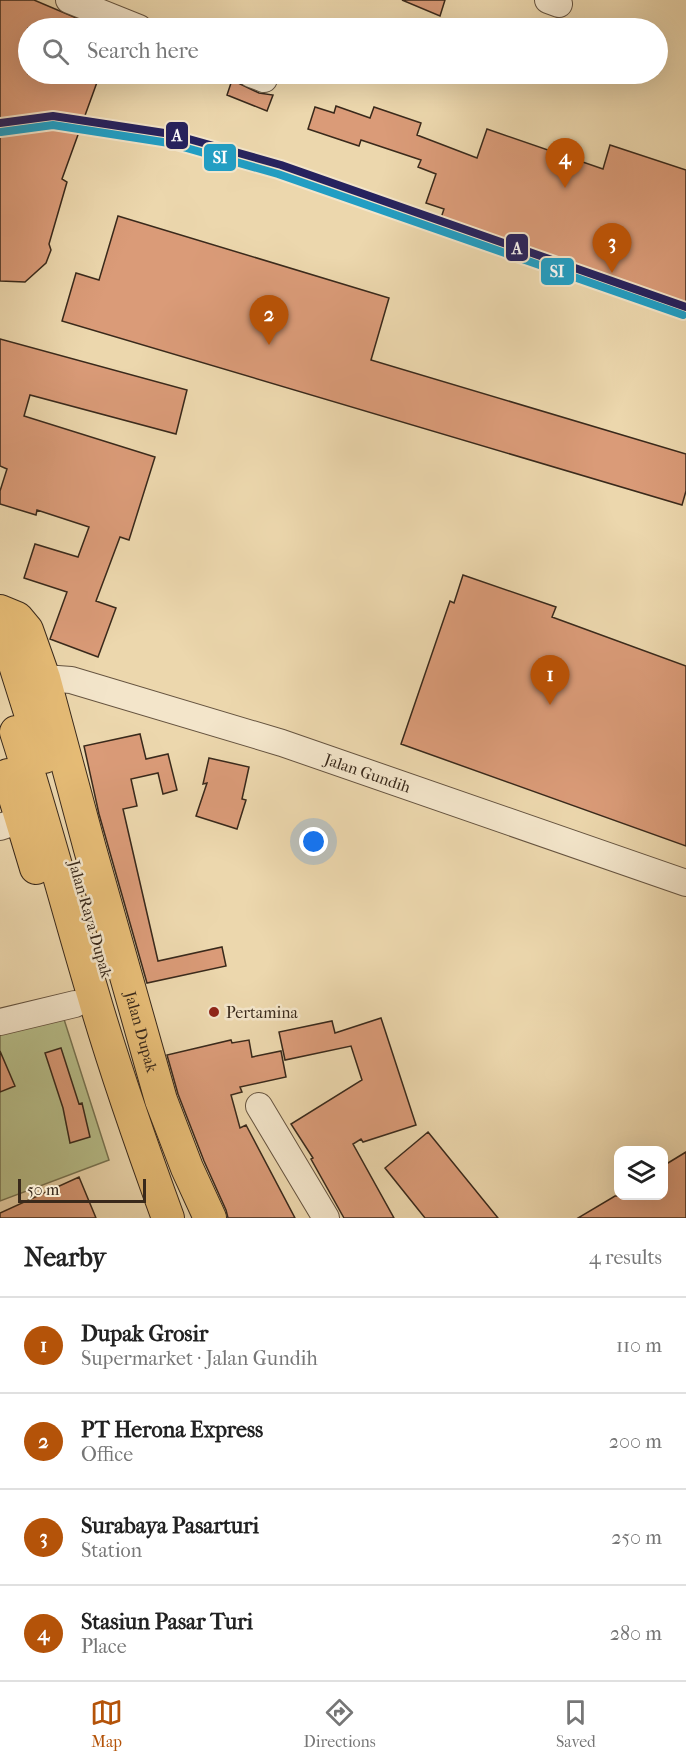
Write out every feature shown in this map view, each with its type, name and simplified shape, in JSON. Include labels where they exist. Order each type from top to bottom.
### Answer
[{"type":"main road","points":[[0,611],[17,618],[27,630],[44,678],[94,897]]},
{"type":"main road","name":"Jalan Raya Dupak","points":[[0,618],[94,897],[131,1061],[171,1151],[187,1218]]},
{"type":"main road","name":"Jalan Raya Dupak","points":[[0,681],[127,1104],[168,1218]]},
{"type":"main road","points":[[0,747],[10,824],[75,1004],[147,1218]]},
{"type":"main road","points":[[171,1151],[210,1218]]},
{"type":"street","points":[[69,0],[114,18]]},
{"type":"street","name":"Jalan Gundih","points":[[44,678],[71,680],[282,743],[686,883]]},
{"type":"street","points":[[0,1022],[75,1004]]},
{"type":"street","points":[[259,1106],[326,1218]]},
{"type":"green space","points":[[62,1013],[109,1160],[0,1201],[0,1030]]},
{"type":"building","points":[[0,0],[34,0],[76,18],[18,18],[18,84],[96,84],[62,179],[67,182],[49,244],[51,250],[46,263],[25,282],[0,281]]},
{"type":"building","points":[[402,0],[445,0],[440,16]]},
{"type":"building","points":[[231,84],[240,84],[259,93],[273,95],[267,111],[227,95]]},
{"type":"building","points":[[336,106],[370,118],[374,107],[421,123],[417,135],[477,158],[487,129],[603,169],[610,145],[686,170],[686,316],[437,230],[444,209],[426,203],[436,174],[418,167],[421,160],[361,140],[359,146],[308,129],[315,107],[334,113]]},
{"type":"building","points":[[118,216],[389,298],[371,360],[686,454],[686,491],[682,505],[62,321],[76,273],[99,280]]},
{"type":"building","points":[[0,339],[187,390],[176,434],[30,395],[24,416],[155,457],[129,540],[120,537],[96,601],[116,608],[98,657],[50,639],[67,592],[24,578],[35,544],[78,557],[89,527],[37,510],[36,515],[0,504],[0,491],[7,469],[0,466]]},
{"type":"building","points":[[463,575],[556,607],[552,617],[686,666],[686,846],[401,744],[450,601],[454,603]]},
{"type":"building","points":[[140,734],[146,759],[168,754],[177,790],[163,794],[158,773],[131,779],[137,806],[123,809],[158,961],[222,947],[226,966],[147,983],[99,814],[84,746]]},
{"type":"building","points":[[209,758],[249,767],[242,799],[246,800],[237,829],[196,816],[207,783],[203,784]]},
{"type":"building","points":[[381,1018],[416,1125],[363,1142],[361,1139],[353,1144],[394,1218],[344,1218],[311,1159],[313,1158],[291,1124],[362,1080],[351,1046],[285,1060],[279,1032],[332,1021],[335,1033]]},
{"type":"building","points":[[231,1040],[232,1043],[249,1040],[252,1057],[281,1051],[286,1077],[240,1087],[242,1092],[231,1095],[240,1128],[246,1125],[295,1218],[228,1218],[178,1094],[167,1055]]},
{"type":"building","points":[[61,1048],[79,1104],[82,1103],[90,1137],[70,1143],[63,1108],[45,1053]]},
{"type":"building","points":[[0,1051],[15,1086],[0,1092]]},
{"type":"building","points":[[428,1132],[498,1218],[425,1218],[385,1168]]},
{"type":"building","points":[[686,1152],[686,1218],[578,1218],[614,1197],[614,1200],[668,1200],[668,1163]]},
{"type":"building","points":[[79,1177],[96,1218],[0,1218],[0,1213]]},
{"type":"transit line","name":"A","points":[[0,123],[53,116],[171,134],[281,165],[686,307]]},
{"type":"transit line","name":"SI","points":[[1,132],[53,125],[169,143],[278,174],[683,315]]},
{"type":"place","name":"Stasiun Pasar Turi","points":[[565,188]]},
{"type":"place","name":"Surabaya Pasarturi","points":[[612,273]]},
{"type":"place","name":"PT Herona Express","points":[[269,345]]},
{"type":"place","name":"Dupak Grosir","points":[[550,705]]},
{"type":"place","name":"Pertamina","points":[[214,1012]]}]
